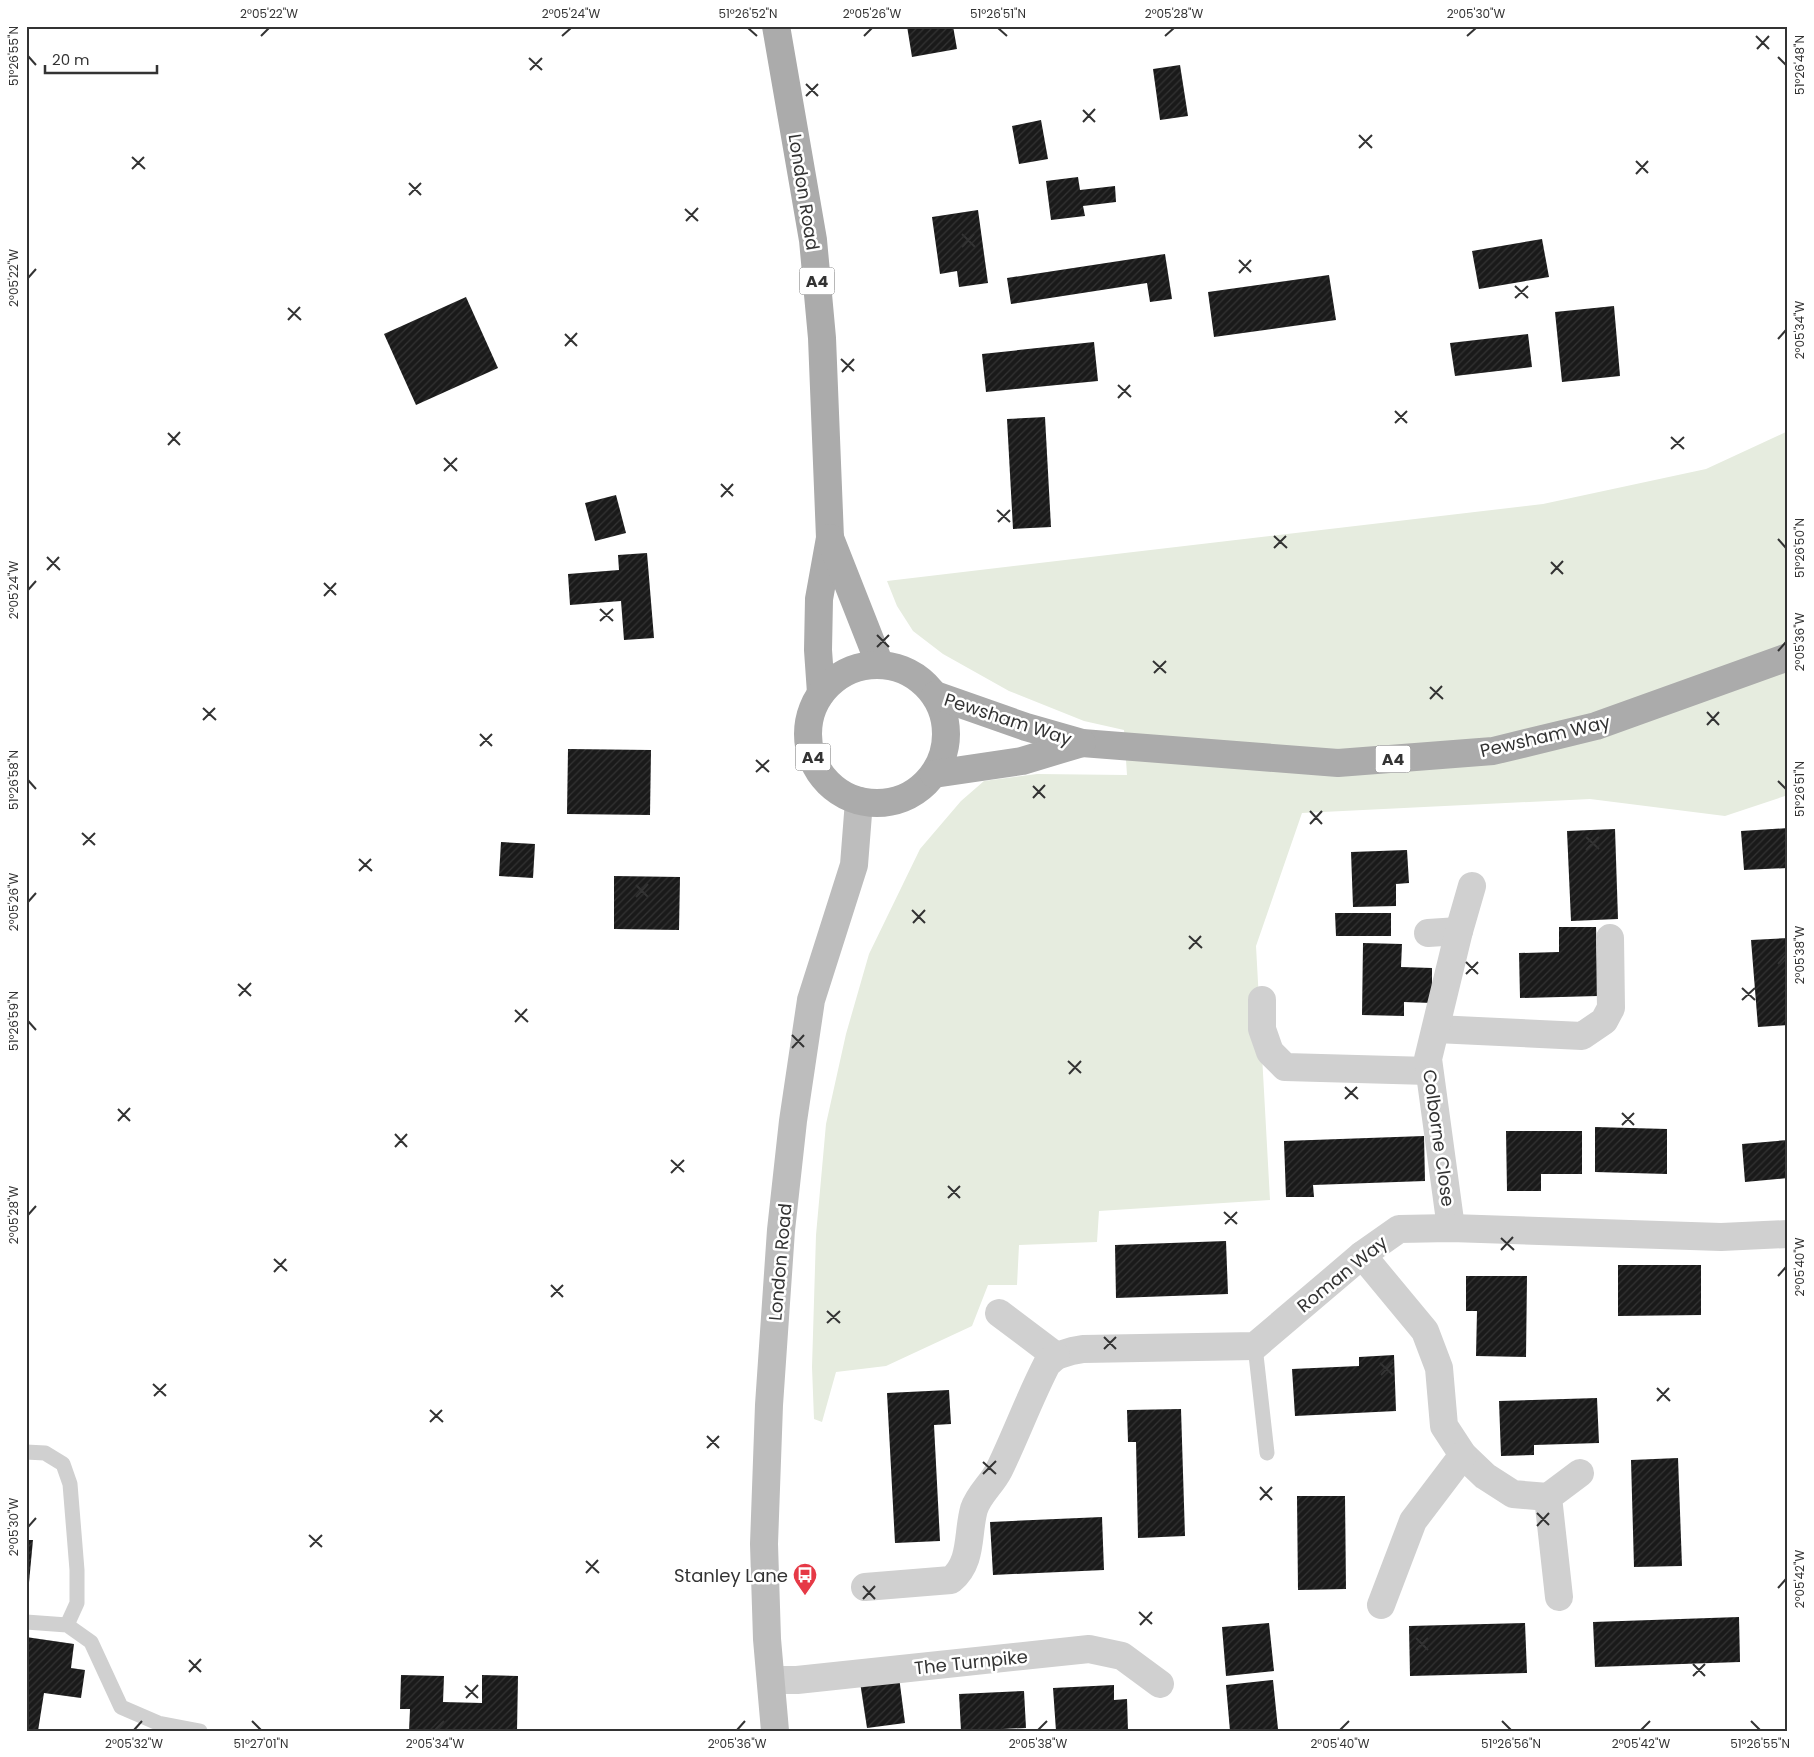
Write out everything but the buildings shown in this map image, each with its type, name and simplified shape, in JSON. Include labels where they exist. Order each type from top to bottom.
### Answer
[{"type":"main road","name":"London Road","points":[[776,26],[813,240],[822,338],[830,538],[819,599],[818,650],[821,693]]},
{"type":"main road","name":"London Road","points":[[830,538],[880,665]]},
{"type":"main road","name":"Pewsham Way","points":[[935,695],[1082,743],[1338,763],[1493,751],[1596,726],[1788,657]]},
{"type":"main road","name":"London Road","points":[[880,665],[902,669],[920,679],[935,695],[944,714],[947,735],[943,756],[934,774],[919,790],[900,799],[880,803],[859,801],[838,791],[822,775],[812,755],[808,733],[812,710],[821,693],[841,673],[859,667],[880,665]]},
{"type":"main road","name":"Pewsham Way","points":[[934,774],[1022,761],[1082,743]]},
{"type":"street","name":"London Road","points":[[775,1731],[767,1639],[764,1544],[769,1405],[781,1230],[793,1120],[811,1000],[854,865],[859,801]]},
{"type":"street","name":"Colborne Close","points":[[1451,1228],[1428,1059],[1459,931],[1472,886]]},
{"type":"street","points":[[1428,933],[1459,931]]},
{"type":"street","points":[[1436,1029],[1582,1036],[1604,1021],[1611,1008],[1610,938]]},
{"type":"street","points":[[1262,1000],[1262,1029],[1270,1052],[1286,1067],[1430,1071]]},
{"type":"street","name":"Roman Way","points":[[1255,1346],[1362,1255],[1399,1229],[1451,1228],[1722,1237],[1788,1234]]},
{"type":"street","points":[[1362,1255],[1425,1332],[1439,1368],[1444,1426],[1463,1455],[1485,1476],[1513,1494],[1548,1497],[1580,1473]]},
{"type":"street","points":[[999,1312],[1056,1356]]},
{"type":"street","points":[[865,1587],[951,1580],[958,1574],[968,1553],[972,1518],[977,1501],[997,1474],[1047,1364],[1056,1356],[1072,1350],[1082,1349],[1255,1346]]},
{"type":"street","points":[[1381,1605],[1413,1521],[1463,1455]]},
{"type":"street","points":[[1548,1497],[1559,1597]]},
{"type":"street","name":"The Turnpike","points":[[771,1680],[797,1680],[1089,1649],[1122,1656],[1160,1684]]},
{"type":"lane","points":[[1255,1346],[1267,1453]]},
{"type":"lane","points":[[26,1452],[45,1453],[63,1464],[70,1484],[77,1570],[77,1603],[67,1625]]},
{"type":"lane","points":[[26,1622],[67,1625],[91,1642],[121,1707],[158,1723],[200,1731]]},
{"type":"shaded area","points":[[1788,431],[1788,795],[1725,816],[1590,799],[1302,813],[1256,946],[1270,1200],[1099,1211],[1097,1242],[1019,1245],[1017,1285],[988,1285],[972,1326],[886,1366],[836,1372],[822,1422],[814,1419],[812,1367],[816,1235],[826,1124],[846,1034],[869,954],[920,849],[961,801],[984,781],[1037,774],[1127,775],[1124,730],[1084,721],[1009,691],[943,654],[913,631],[897,606],[887,581],[1543,504],[1706,469]]},
{"type":"place","name":"Stanley Lane","points":[[805,1596]]}]
